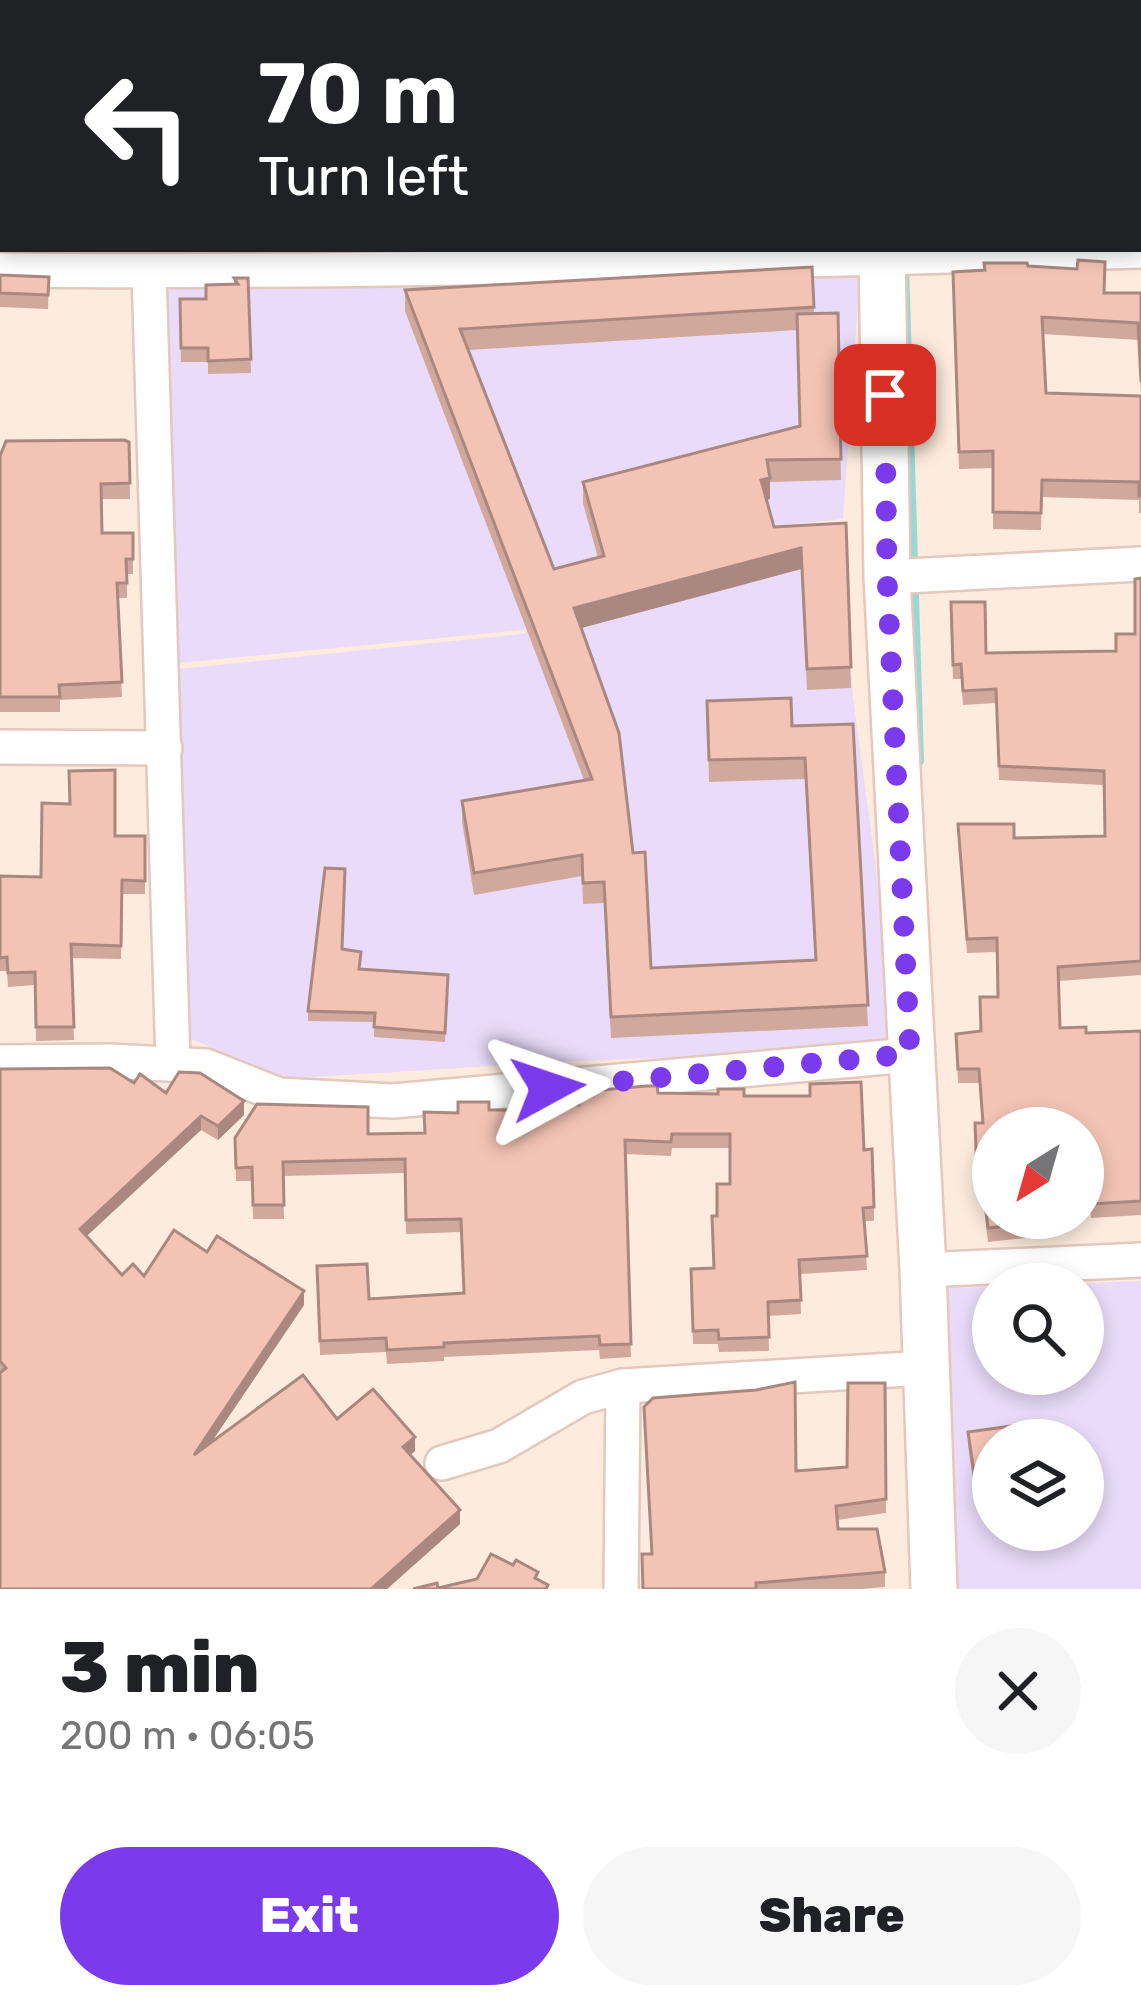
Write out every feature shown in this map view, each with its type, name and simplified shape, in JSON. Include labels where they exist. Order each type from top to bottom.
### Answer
[{"type":"street","points":[[0,270],[149,272],[1012,252]]},
{"type":"street","points":[[883,254],[887,577],[923,1270],[934,1589]]},
{"type":"street","points":[[149,272],[173,1063]]},
{"type":"street","points":[[887,577],[1141,565]]},
{"type":"street","points":[[0,747],[165,748]]},
{"type":"street","points":[[0,1062],[206,1066],[279,1095],[393,1101],[910,1054]]},
{"type":"street","points":[[923,1270],[1141,1260]]},
{"type":"street","points":[[442,1463],[499,1446],[583,1397],[623,1386],[926,1368]]},
{"type":"street","points":[[621,1589],[623,1386]]},
{"type":"shaded area","points":[[860,272],[843,519],[767,527],[523,630],[177,663],[162,284]]},
{"type":"shaded area","points":[[841,527],[853,697],[900,1047],[282,1079],[185,1036],[179,669],[522,634],[573,613]]},
{"type":"shaded area","points":[[1141,1281],[1141,1589],[957,1589],[946,1288],[972,1287],[972,1395],[1104,1395],[1104,1282]]},
{"type":"building","points":[[1078,260],[1105,262],[1104,293],[1141,293],[1141,382],[1138,323],[1042,317],[1046,393],[1141,396],[1141,496],[1139,482],[1042,480],[1041,513],[993,512],[993,451],[959,452],[953,272],[985,270],[984,263],[1077,269]]},
{"type":"building","points":[[812,267],[814,307],[460,329],[554,569],[604,556],[583,482],[800,426],[797,314],[838,313],[841,459],[767,460],[770,478],[761,480],[774,527],[846,523],[851,667],[807,669],[801,548],[574,608],[619,733],[633,853],[645,852],[651,968],[816,960],[805,758],[709,760],[707,701],[791,698],[792,726],[853,724],[868,1005],[611,1017],[604,882],[583,883],[582,855],[474,873],[462,801],[592,779],[405,290]]},
{"type":"building","points":[[0,275],[49,277],[48,295],[0,293]]},
{"type":"building","points":[[234,278],[248,278],[251,359],[208,361],[208,348],[181,348],[180,299],[206,299],[206,285],[238,284]]},
{"type":"building","points":[[6,441],[129,442],[130,483],[101,484],[102,533],[133,533],[133,559],[126,559],[127,583],[117,583],[122,682],[59,685],[60,697],[0,697],[0,456]]},
{"type":"building","points":[[1141,578],[1141,961],[1058,967],[1060,1028],[1086,1027],[1086,1033],[1141,1031],[1141,1201],[1104,1203],[1104,1107],[982,1107],[979,1069],[958,1069],[956,1034],[981,1031],[980,997],[998,997],[997,938],[967,939],[958,824],[1014,824],[1014,838],[1105,836],[1104,771],[999,766],[996,689],[963,691],[961,664],[953,665],[951,602],[985,602],[986,653],[1116,651],[1116,634],[1135,634],[1135,579]]},
{"type":"building","points":[[115,770],[115,836],[145,836],[145,881],[122,880],[121,946],[71,944],[74,1027],[36,1027],[35,972],[8,973],[7,957],[0,958],[0,876],[41,877],[42,803],[70,804],[69,771]]},
{"type":"building","points":[[325,868],[345,869],[342,949],[361,952],[359,969],[448,975],[445,1033],[374,1027],[375,1013],[308,1011]]},
{"type":"building","points":[[110,1068],[134,1083],[140,1074],[166,1093],[179,1072],[200,1073],[244,1101],[218,1126],[201,1116],[80,1229],[122,1275],[133,1264],[144,1276],[174,1230],[207,1252],[217,1236],[304,1291],[194,1455],[303,1375],[337,1419],[373,1389],[415,1437],[403,1447],[460,1510],[371,1589],[0,1589],[0,1373],[6,1368],[0,1361],[0,1069]]},
{"type":"building","points":[[861,1082],[864,1150],[872,1149],[874,1207],[863,1208],[867,1256],[799,1260],[801,1300],[768,1302],[769,1337],[719,1339],[718,1330],[693,1331],[691,1269],[714,1268],[712,1216],[717,1216],[717,1184],[730,1184],[730,1134],[672,1134],[671,1142],[625,1140],[631,1344],[600,1345],[599,1336],[387,1350],[386,1338],[320,1341],[317,1266],[367,1264],[369,1299],[464,1293],[461,1219],[406,1220],[405,1159],[283,1162],[284,1205],[253,1205],[252,1167],[236,1168],[235,1138],[257,1104],[368,1107],[368,1134],[425,1133],[424,1112],[458,1113],[458,1102],[489,1102],[489,1110],[555,1110],[554,1105],[579,1105],[578,1092],[657,1086],[658,1093],[718,1094],[718,1089],[744,1089],[744,1096],[810,1096],[810,1084]]},
{"type":"building","points":[[795,1382],[796,1471],[847,1467],[848,1383],[885,1383],[886,1499],[836,1506],[838,1529],[877,1529],[885,1572],[756,1583],[756,1589],[643,1589],[642,1554],[652,1554],[644,1407],[653,1398]]},
{"type":"building","points":[[491,1554],[538,1572],[535,1578],[548,1585],[546,1589],[413,1589],[477,1579]]},
{"type":"waterway","points":[[904,264],[919,761]]},
{"type":"route","points":[[548,1088],[910,1054],[887,577],[885,395]]}]
